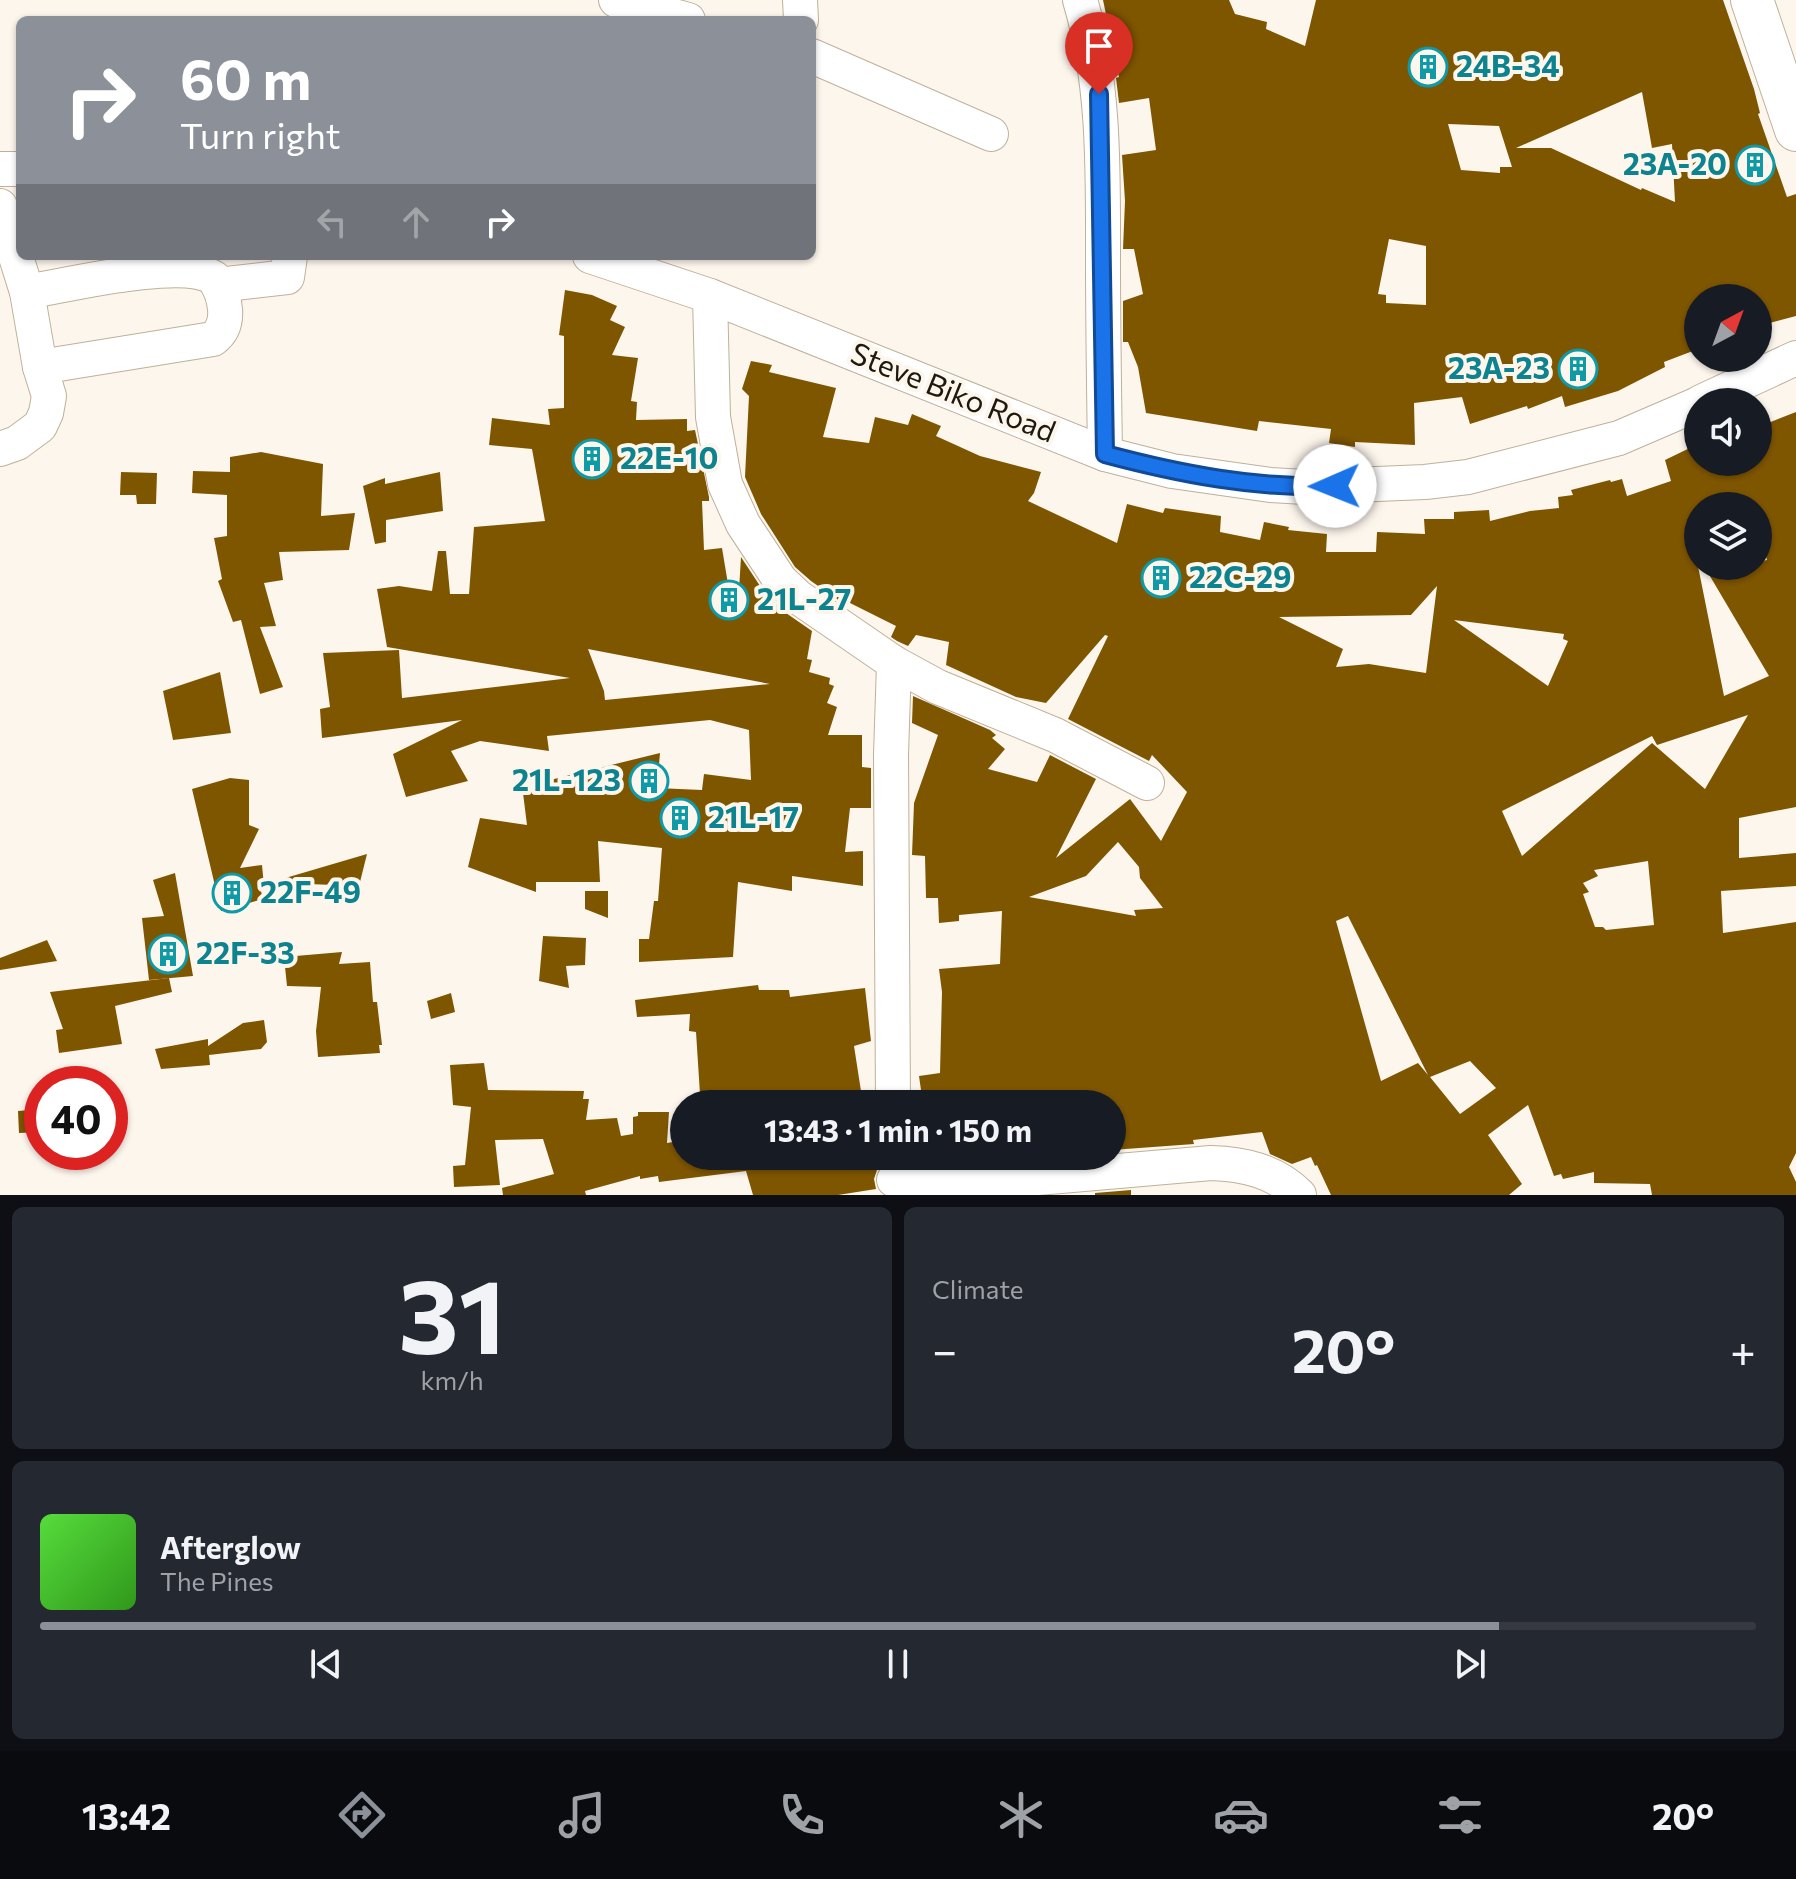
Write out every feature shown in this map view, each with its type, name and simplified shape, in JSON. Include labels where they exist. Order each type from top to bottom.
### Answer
[{"type":"main road","points":[[1752,0],[1796,130]]},
{"type":"street","points":[[616,0],[674,16]]},
{"type":"street","points":[[1080,0],[1091,38],[1099,94],[1105,454]]},
{"type":"street","points":[[816,58],[991,134]]},
{"type":"street","points":[[0,206],[16,257]]},
{"type":"street","points":[[0,449],[33,434],[44,420],[49,396],[40,367],[27,292],[17,260]]},
{"type":"street","points":[[218,285],[287,277],[289,260]]},
{"type":"street","name":"Steve Biko Road","points":[[602,260],[710,296],[1105,454],[1172,471],[1270,485],[1305,487],[1468,477],[1619,438],[1684,410]]},
{"type":"street","points":[[27,292],[155,271],[203,272],[214,278],[218,285],[226,317],[220,334],[213,339],[40,367]]},
{"type":"street","points":[[710,296],[713,417],[718,455],[725,484],[743,524],[766,562],[798,597],[894,663],[938,687],[1055,735],[1147,783]]},
{"type":"street","name":"Steve Biko Road","points":[[1732,388],[1796,358]]},
{"type":"street","points":[[893,1090],[891,755],[894,663]]},
{"type":"street","points":[[894,1177],[992,1182],[1211,1163],[1243,1165],[1265,1172],[1299,1195]]},
{"type":"building","points":[[1103,0],[1229,0],[1235,14],[1267,22],[1266,29],[1305,46],[1316,0],[1723,0],[1787,197],[1796,194],[1796,316],[1772,322],[1772,284],[1684,284],[1684,354],[1664,362],[1665,367],[1618,391],[1565,407],[1562,396],[1528,409],[1527,406],[1470,424],[1462,397],[1414,403],[1415,445],[1355,442],[1355,447],[1329,443],[1331,429],[1259,421],[1257,431],[1146,413],[1138,367],[1128,342],[1123,342],[1123,301],[1143,294],[1134,249],[1123,249],[1125,201],[1122,155],[1156,150],[1149,98],[1119,103],[1116,78],[1119,77]],"holes":[[[1642,92],[1652,148],[1672,144],[1675,202],[1641,190],[1551,148],[1516,148]],[[1448,124],[1499,126],[1512,167],[1500,167],[1500,173],[1461,170]],[[1389,239],[1426,246],[1426,305],[1386,303],[1386,295],[1378,294]]]},
{"type":"building","points":[[565,290],[592,295],[617,306],[610,320],[625,327],[612,355],[638,358],[631,401],[637,402],[636,420],[687,419],[687,431],[695,430],[709,497],[709,501],[702,501],[704,550],[722,548],[729,590],[739,590],[741,557],[766,595],[812,631],[807,659],[812,660],[809,672],[830,678],[829,684],[834,686],[827,703],[837,707],[828,735],[862,735],[862,767],[871,768],[871,808],[850,808],[845,852],[863,851],[863,886],[792,876],[792,891],[738,882],[733,957],[639,962],[639,939],[649,939],[654,901],[658,901],[662,848],[598,841],[600,882],[536,882],[536,892],[468,867],[480,818],[527,825],[523,793],[538,791],[538,783],[660,753],[657,788],[702,790],[704,774],[751,780],[749,730],[710,720],[547,736],[549,751],[480,741],[451,751],[468,781],[406,797],[393,754],[462,720],[322,738],[320,709],[330,707],[323,653],[399,650],[402,698],[570,678],[387,647],[377,589],[399,586],[432,591],[438,551],[446,551],[450,594],[469,594],[474,527],[545,521],[532,449],[489,445],[492,418],[550,425],[548,409],[564,408],[564,336],[559,335]],"holes":[[[588,649],[770,684],[605,700]]]},
{"type":"building","points":[[751,361],[772,365],[769,372],[836,388],[823,437],[869,443],[875,417],[908,425],[912,414],[941,426],[936,436],[980,456],[1041,472],[1028,501],[1117,543],[1127,504],[1163,513],[1165,508],[1221,516],[1220,532],[1260,540],[1264,522],[1289,527],[1288,530],[1327,534],[1326,552],[1376,552],[1377,532],[1425,534],[1424,519],[1454,519],[1454,512],[1489,510],[1490,521],[1530,511],[1559,508],[1558,497],[1573,495],[1571,490],[1610,480],[1622,479],[1627,496],[1671,481],[1665,460],[1684,451],[1684,476],[1772,476],[1772,421],[1796,412],[1796,807],[1739,818],[1739,858],[1796,853],[1796,886],[1721,891],[1723,933],[1796,922],[1796,1153],[1789,1167],[1796,1182],[1796,1195],[1652,1195],[1650,1184],[1594,1183],[1594,1172],[1563,1179],[1561,1174],[1554,1176],[1528,1105],[1488,1135],[1522,1184],[1509,1195],[1331,1195],[1311,1157],[1292,1164],[1270,1154],[1262,1132],[1193,1140],[1194,1144],[1126,1149],[1126,1090],[921,1090],[919,1076],[940,1073],[942,992],[939,969],[1000,964],[1002,911],[959,915],[959,921],[939,923],[938,898],[926,898],[925,856],[912,855],[914,803],[938,735],[912,723],[913,696],[996,735],[992,738],[1005,749],[988,769],[1037,782],[1050,755],[1096,779],[1056,858],[1130,799],[1161,841],[1187,792],[1152,755],[1149,761],[1068,719],[1108,636],[1105,635],[1046,703],[1016,697],[946,665],[949,642],[916,635],[908,646],[897,641],[891,637],[896,626],[846,601],[844,604],[795,567],[761,514],[745,477],[749,396],[742,389]],"holes":[[[1684,492],[1772,492],[1772,580],[1712,580],[1769,676],[1724,696],[1701,580],[1684,580]],[[1437,586],[1426,673],[1369,664],[1336,667],[1343,649],[1279,617],[1411,615]],[[1454,620],[1564,634],[1563,639],[1568,641],[1548,686]],[[1748,715],[1705,789],[1652,743],[1522,856],[1502,811],[1652,736],[1657,745]],[[1118,842],[1139,867],[1140,878],[1163,908],[1134,910],[1136,916],[1029,897],[1086,876]],[[1648,861],[1654,925],[1606,930],[1595,927],[1583,894],[1589,892],[1583,883],[1598,876],[1594,870]],[[1348,916],[1428,1075],[1418,1063],[1381,1081],[1336,921]],[[1470,1061],[1496,1088],[1460,1114],[1430,1077]]]},
{"type":"building","points":[[261,452],[323,464],[321,516],[355,513],[349,550],[279,552],[283,580],[264,583],[276,626],[260,627],[283,687],[260,694],[241,620],[233,622],[218,581],[222,579],[214,538],[227,536],[227,495],[192,493],[193,471],[230,472],[230,457]]},
{"type":"building","points":[[121,472],[157,473],[156,504],[137,504],[136,495],[120,495]]},
{"type":"building","points":[[440,472],[443,511],[386,520],[386,542],[375,544],[363,486],[385,478],[385,484]]},
{"type":"building","points":[[220,672],[231,733],[173,740],[163,691]]},
{"type":"building","points":[[230,778],[249,780],[249,825],[259,829],[240,868],[262,865],[264,886],[260,887],[263,899],[221,911],[192,789]]},
{"type":"building","points":[[367,854],[359,886],[283,883],[282,879]]},
{"type":"building","points":[[175,873],[193,976],[149,980],[142,918],[164,916],[153,880]]},
{"type":"building","points":[[585,891],[608,891],[608,918],[585,909]]},
{"type":"building","points":[[543,936],[586,938],[585,965],[566,966],[569,988],[539,981]]},
{"type":"building","points":[[47,940],[57,961],[0,970],[0,958]]},
{"type":"building","points":[[342,952],[339,964],[370,962],[373,1002],[377,1002],[382,1045],[379,1045],[380,1053],[318,1057],[316,1031],[321,987],[287,986],[284,957]]},
{"type":"building","points":[[169,978],[172,992],[115,1006],[122,1044],[59,1053],[56,1030],[63,1029],[50,992]]},
{"type":"building","points":[[758,985],[759,990],[789,990],[790,997],[865,988],[871,1041],[854,1046],[861,1090],[700,1090],[696,1032],[689,1031],[690,1014],[637,1017],[635,1000]]},
{"type":"building","points":[[451,993],[455,1012],[431,1019],[427,1001]]},
{"type":"building","points":[[264,1020],[267,1042],[261,1049],[209,1055],[210,1065],[161,1069],[155,1049],[208,1039],[208,1046],[243,1023]]},
{"type":"building","points":[[484,1063],[488,1090],[584,1091],[583,1099],[589,1099],[586,1120],[617,1118],[621,1136],[633,1134],[633,1117],[638,1116],[638,1112],[669,1112],[667,1143],[670,1142],[670,1170],[877,1170],[874,1179],[876,1189],[838,1195],[753,1195],[746,1171],[659,1182],[658,1176],[640,1179],[640,1176],[585,1191],[586,1195],[503,1195],[502,1188],[554,1174],[543,1139],[495,1140],[500,1185],[454,1187],[453,1166],[465,1165],[471,1107],[453,1105],[450,1065]]},
{"type":"building","points":[[24,1110],[24,1133],[19,1133],[18,1111]]},
{"type":"building","points":[[1131,1190],[1131,1195],[1095,1195],[1095,1193]]},
{"type":"place","name":"24B-34","points":[[1428,67]]},
{"type":"place","name":"23A-20","points":[[1755,165]]},
{"type":"place","name":"23A-23","points":[[1578,369]]},
{"type":"place","name":"22E-10","points":[[592,459]]},
{"type":"place","name":"22C-29","points":[[1161,578]]},
{"type":"place","name":"21L-27","points":[[729,600]]},
{"type":"place","name":"21L-123","points":[[649,781]]},
{"type":"place","name":"21L-17","points":[[680,818]]},
{"type":"place","name":"22F-49","points":[[232,893]]},
{"type":"place","name":"22F-33","points":[[168,954]]},
{"type":"route","points":[[1099,94],[1103,189],[1105,454],[1207,477],[1270,485],[1335,486]]}]
